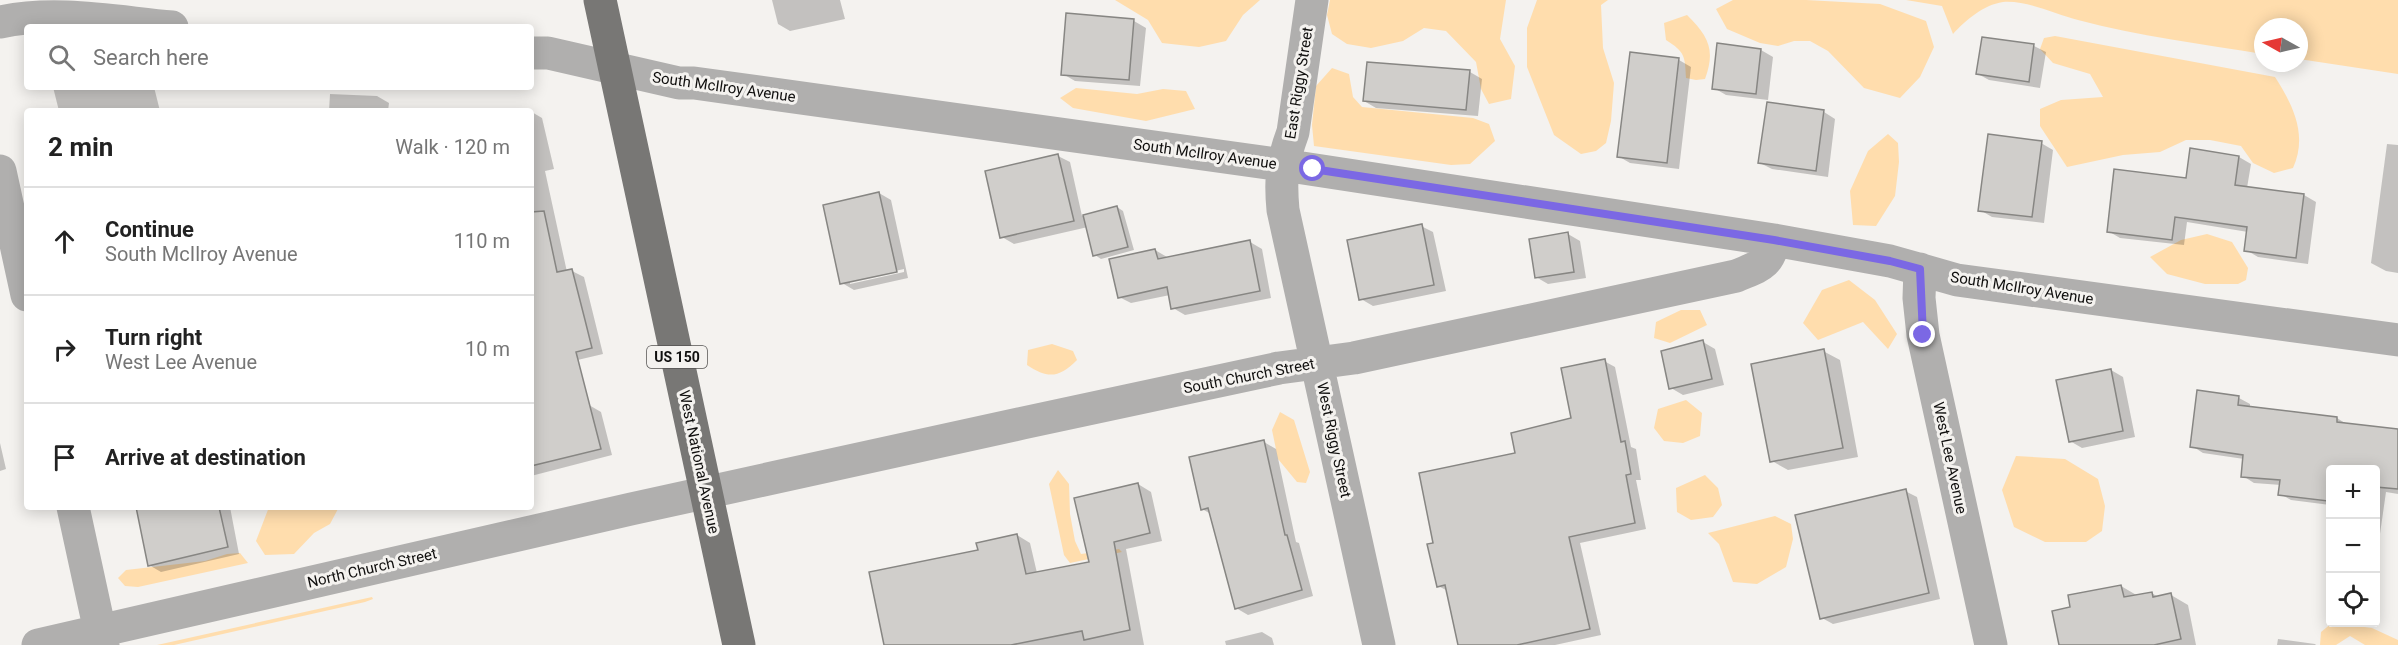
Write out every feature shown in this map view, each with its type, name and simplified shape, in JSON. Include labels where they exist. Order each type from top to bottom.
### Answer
[{"type":"main road","name":"US 150","points":[[600,0],[615,68]]},
{"type":"main road","name":"West National Avenue","points":[[615,68],[739,645]]},
{"type":"street","name":"East Riggy Street","points":[[1283,165],[1293,132],[1312,0]]},
{"type":"street","points":[[0,22],[20,17],[53,17],[136,24]]},
{"type":"street","name":"South McIlroy Avenue","points":[[534,53],[548,53],[679,83],[1283,165],[1774,240],[1890,261],[1957,280],[2398,340]]},
{"type":"street","name":"West Riggy Street","points":[[1283,165],[1280,181],[1283,210],[1379,645]]},
{"type":"street","points":[[0,171],[24,281]]},
{"type":"street","name":"South Church Street","points":[[706,493],[1267,371],[1354,358],[1736,276],[1766,264],[1772,253],[1774,240]]},
{"type":"street","name":"West Lee Avenue","points":[[1920,269],[1923,335],[1991,645]]},
{"type":"street","name":"North Church Street","points":[[38,645],[102,638],[706,493]]},
{"type":"street","points":[[74,510],[102,638]]},
{"type":"shaded area","points":[[1115,0],[1260,0],[1243,15],[1226,41],[1199,47],[1162,43],[1148,20]]},
{"type":"shaded area","points":[[1330,0],[1506,0],[1500,39],[1515,66],[1511,99],[1489,104],[1481,89],[1476,62],[1446,31],[1424,28],[1403,41],[1371,48],[1347,44],[1332,34],[1327,15]]},
{"type":"shaded area","points":[[1537,0],[1608,0],[1601,5],[1603,48],[1614,83],[1611,121],[1606,143],[1596,151],[1581,154],[1554,135],[1527,67],[1527,28]]},
{"type":"shaded area","points":[[1733,0],[1806,0],[1880,4],[1926,21],[1934,47],[1920,77],[1900,98],[1864,88],[1828,51],[1810,41],[1794,41],[1778,46],[1760,43],[1727,29],[1716,9]]},
{"type":"shaded area","points":[[1906,0],[2398,0],[2398,74],[2308,60],[2308,18],[2254,18],[2254,53],[2124,31],[2031,5],[2012,2],[1989,6],[1975,14],[1953,34],[1942,6]]},
{"type":"shaded area","points":[[1687,15],[1705,37],[1710,51],[1705,79],[1686,78],[1683,55],[1666,40],[1664,23]]},
{"type":"shaded area","points":[[2055,36],[2275,77],[2293,109],[2299,132],[2297,156],[2293,168],[2274,173],[2253,163],[2241,146],[2210,140],[2186,140],[2160,152],[2123,155],[2067,167],[2040,126],[2040,109],[2061,100],[2103,97],[2090,74],[2053,63],[2040,49],[2044,38]]},
{"type":"shaded area","points":[[1332,68],[1349,74],[1353,97],[1362,107],[1473,118],[1489,124],[1495,141],[1470,164],[1451,165],[1314,146],[1312,125],[1316,86]]},
{"type":"shaded area","points":[[1076,88],[1137,94],[1163,89],[1186,91],[1195,109],[1146,121],[1073,108],[1060,98]]},
{"type":"shaded area","points":[[1888,134],[1898,143],[1899,162],[1895,196],[1876,226],[1853,225],[1850,191],[1868,151]]},
{"type":"shaded area","points":[[2207,234],[2232,242],[2248,268],[2246,280],[2238,284],[2205,284],[2167,274],[2150,257],[2181,240]]},
{"type":"shaded area","points":[[1849,280],[1875,300],[1897,334],[1888,349],[1863,322],[1818,340],[1803,323],[1822,290]]},
{"type":"shaded area","points":[[1681,310],[1700,310],[1707,325],[1670,343],[1654,338],[1656,322]]},
{"type":"shaded area","points":[[1052,344],[1073,351],[1077,360],[1065,370],[1053,374],[1041,373],[1027,365],[1028,350]]},
{"type":"shaded area","points":[[1686,400],[1702,413],[1700,436],[1683,443],[1664,441],[1654,428],[1658,409]]},
{"type":"shaded area","points":[[1280,412],[1294,420],[1310,472],[1306,483],[1297,482],[1278,459],[1272,430]]},
{"type":"shaded area","points":[[2016,456],[2065,459],[2098,479],[2105,506],[2102,531],[2086,542],[2045,542],[2014,527],[2002,490]]},
{"type":"shaded area","points":[[1058,470],[1069,484],[1070,514],[1075,541],[1081,554],[1119,549],[1122,552],[1070,563],[1064,555],[1049,484]]},
{"type":"shaded area","points":[[1705,475],[1718,488],[1722,505],[1713,517],[1691,520],[1677,512],[1676,488]]},
{"type":"shaded area","points":[[268,510],[337,510],[330,524],[314,533],[294,554],[265,555],[256,541]]},
{"type":"shaded area","points":[[1775,516],[1791,524],[1793,539],[1786,567],[1757,584],[1733,582],[1719,544],[1708,533]]},
{"type":"shaded area","points":[[240,553],[248,563],[138,587],[125,586],[118,578],[126,570],[205,561],[227,554]]},
{"type":"shaded area","points":[[372,597],[373,599],[365,602],[174,645],[157,645]]},
{"type":"shaded area","points":[[2327,627],[2372,628],[2398,640],[2398,645],[2365,645],[2350,636],[2336,645],[2320,645],[2321,632]]},
{"type":"building","points":[[1066,13],[1134,19],[1129,80],[1061,75]]},
{"type":"building","points":[[1982,37],[2034,44],[2029,82],[1976,74]]},
{"type":"building","points":[[1717,43],[1761,49],[1756,94],[1712,89]]},
{"type":"building","points":[[1630,52],[1679,58],[1667,163],[1617,157]]},
{"type":"building","points":[[1367,62],[1470,70],[1466,110],[1363,101]]},
{"type":"building","points":[[1767,102],[1824,110],[1816,171],[1758,163]]},
{"type":"building","points":[[1988,134],[2042,141],[2032,217],[1978,211]]},
{"type":"building","points":[[2190,148],[2239,156],[2235,185],[2304,194],[2296,258],[2244,251],[2247,227],[2175,217],[2172,240],[2107,232],[2114,169],[2186,178]]},
{"type":"building","points":[[1058,154],[1074,221],[1000,238],[985,171]]},
{"type":"building","points":[[879,192],[897,272],[840,284],[823,205]]},
{"type":"building","points":[[1117,206],[1128,247],[1093,256],[1083,215]]},
{"type":"building","points":[[544,211],[557,272],[572,269],[592,348],[576,352],[601,449],[534,465],[534,212]]},
{"type":"building","points":[[1422,224],[1434,285],[1359,300],[1347,240]]},
{"type":"building","points":[[1568,232],[1574,272],[1535,278],[1529,239]]},
{"type":"building","points":[[1250,240],[1260,291],[1171,309],[1167,287],[1118,298],[1109,259],[1155,249],[1158,259]]},
{"type":"building","points":[[1703,340],[1712,379],[1669,389],[1661,351]]},
{"type":"building","points":[[1824,349],[1843,448],[1770,462],[1751,364]]},
{"type":"building","points":[[1605,359],[1621,442],[1625,441],[1631,474],[1626,475],[1635,523],[1569,537],[1590,629],[1517,645],[1458,645],[1445,585],[1437,587],[1427,544],[1433,543],[1419,473],[1515,453],[1511,433],[1571,418],[1561,368]]},
{"type":"building","points":[[2111,369],[2123,431],[2069,442],[2056,380]]},
{"type":"building","points":[[2197,390],[2239,396],[2238,405],[2337,417],[2337,422],[2398,429],[2398,489],[2380,487],[2380,465],[2326,465],[2326,501],[2278,495],[2280,480],[2241,477],[2243,455],[2190,447]]},
{"type":"building","points":[[1264,440],[1285,535],[1287,535],[1302,590],[1235,609],[1208,508],[1201,510],[1189,457]]},
{"type":"building","points":[[1138,483],[1150,533],[1114,542],[1130,630],[1084,640],[1082,631],[1011,645],[884,645],[869,572],[978,550],[976,543],[1017,534],[1026,574],[1089,562],[1074,498]]},
{"type":"building","points":[[1906,489],[1929,593],[1820,619],[1795,515]]},
{"type":"building","points":[[137,510],[220,510],[228,547],[148,566]]},
{"type":"building","points":[[2121,585],[2124,597],[2152,592],[2153,597],[2171,593],[2181,639],[2154,645],[2059,645],[2052,611],[2070,607],[2068,595]]},
{"type":"route","points":[[1313,169],[1774,240],[1890,261],[1920,269],[1919,298],[1923,335]]}]
